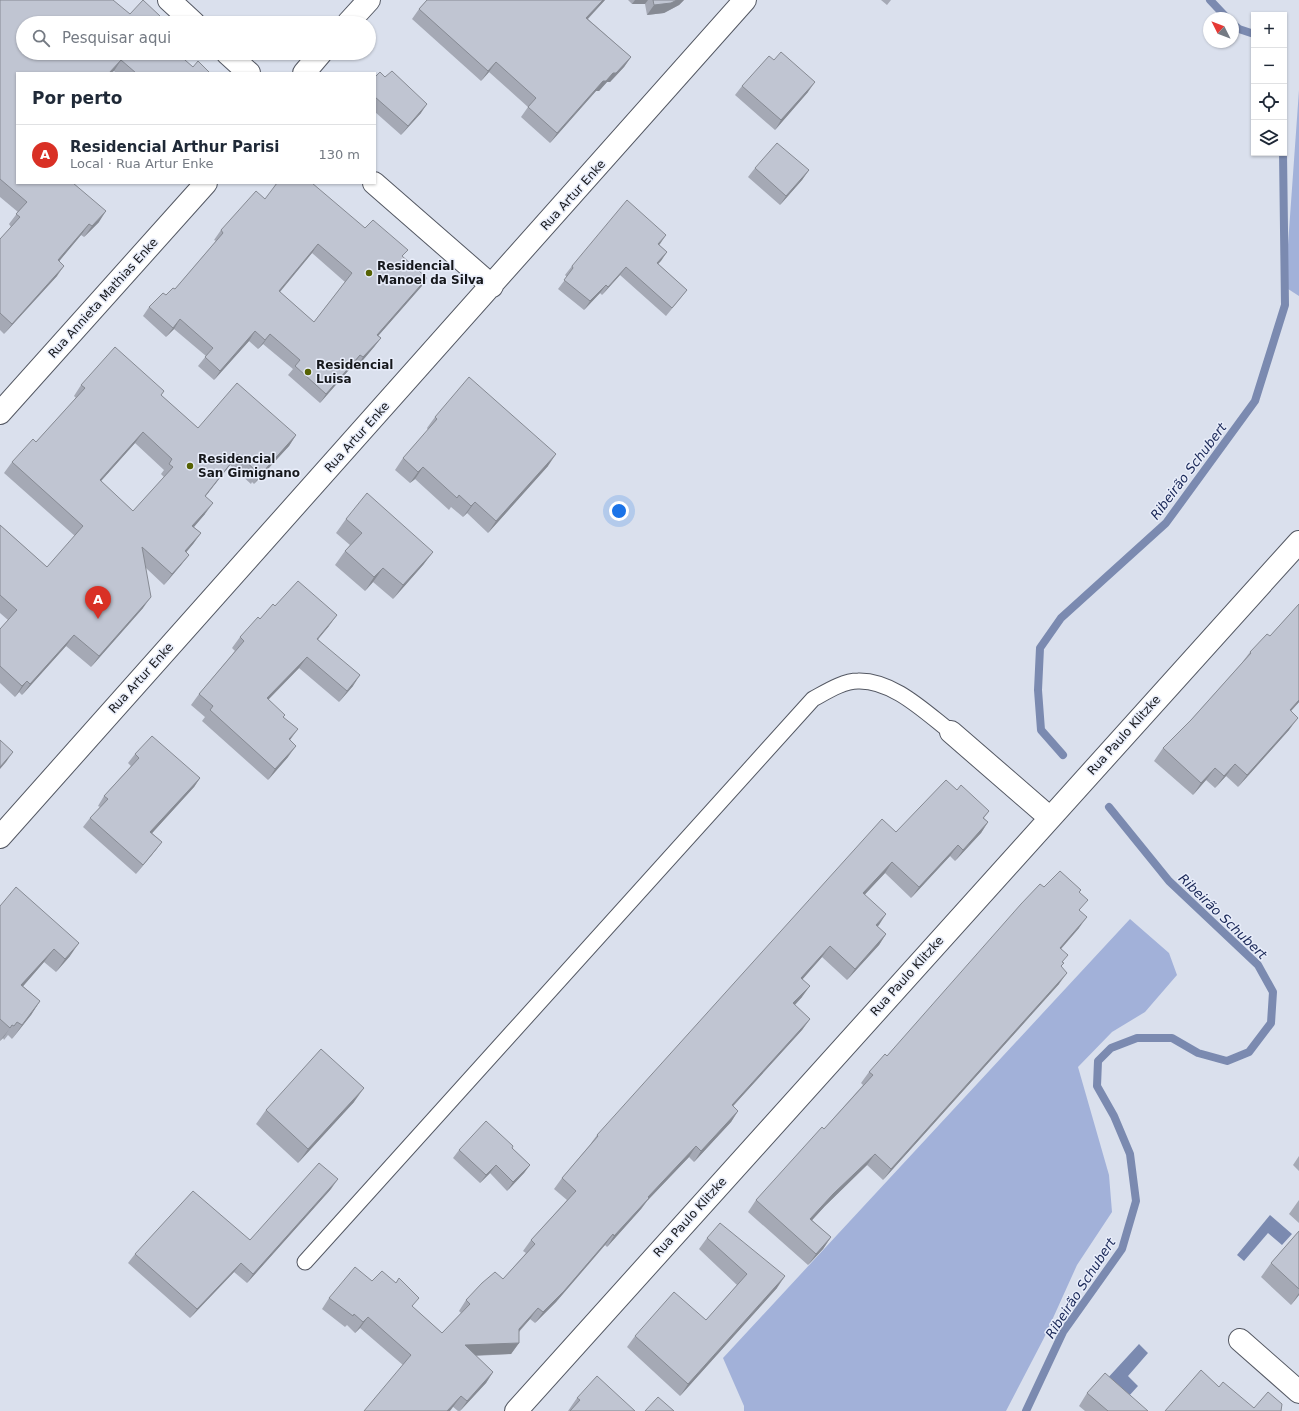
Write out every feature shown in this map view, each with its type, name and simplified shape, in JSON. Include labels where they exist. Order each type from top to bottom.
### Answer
[{"type":"street","points":[[169,0],[186,16]]},
{"type":"street","points":[[354,16],[369,0]]},
{"type":"street","name":"Rua Artur Enke","points":[[0,837],[746,0]]},
{"type":"street","points":[[235,60],[249,72]]},
{"type":"street","points":[[305,72],[316,60]]},
{"type":"street","name":"Rua Annieta Mathias Enke","points":[[0,413],[205,184]]},
{"type":"street","points":[[375,184],[492,286]]},
{"type":"street","name":"Rua Paulo Klitzke","points":[[516,1411],[1049,817],[1299,542]]},
{"type":"street","points":[[951,732],[1049,817]]},
{"type":"street","points":[[1240,1340],[1299,1392]]},
{"type":"lane","points":[[305,1262],[813,699],[834,688],[858,681],[881,684],[903,696],[951,732]]},
{"type":"shaded area","points":[[1299,90],[1299,296],[1285,287]]},
{"type":"shaded area","points":[[1130,919],[1169,953],[1177,975],[1145,1012],[1112,1032],[1078,1067],[1109,1175],[1112,1212],[1077,1265],[1044,1338],[1006,1411],[744,1411],[744,1406],[723,1358]]},
{"type":"shaded area","points":[[1270,1215],[1292,1234],[1282,1245],[1268,1233],[1244,1261],[1237,1255]]},
{"type":"shaded area","points":[[1139,1344],[1148,1353],[1128,1376],[1138,1386],[1128,1397],[1105,1381]]},
{"type":"building","points":[[0,0],[113,0],[130,14],[143,0],[160,16],[16,16],[16,60],[121,60],[110,72],[16,72],[16,184],[74,184],[106,211],[92,226],[89,224],[58,260],[64,266],[12,324],[0,313],[0,239],[20,217],[16,214],[27,202],[0,179]]},
{"type":"building","points":[[427,0],[603,0],[586,18],[631,57],[616,73],[613,73],[606,81],[603,81],[557,133],[528,107],[536,98],[496,62],[488,71],[419,9]]},
{"type":"building","points":[[653,0],[677,0],[671,3],[654,5]]},
{"type":"building","points":[[781,52],[815,82],[781,120],[742,86],[769,56],[774,60]]},
{"type":"building","points":[[121,60],[185,60],[193,67],[198,61],[209,72],[135,72]]},
{"type":"building","points":[[392,71],[427,104],[408,126],[376,98],[376,76],[380,72],[385,77]]},
{"type":"building","points":[[777,143],[809,170],[786,196],[755,168]]},
{"type":"building","points":[[276,184],[313,184],[365,228],[373,220],[408,250],[402,256],[427,278],[377,335],[381,338],[363,357],[360,355],[326,394],[295,366],[300,360],[270,334],[265,340],[255,331],[220,371],[205,357],[213,348],[180,319],[173,328],[149,307],[163,293],[166,295],[173,288],[175,289],[223,233],[221,230],[256,191],[265,199]],"holes":[[[318,244],[352,273],[314,322],[279,291]]]},
{"type":"building","points":[[627,200],[666,235],[658,244],[667,252],[657,263],[687,290],[672,308],[626,267],[608,287],[606,285],[590,301],[564,280],[573,268],[572,266]]},
{"type":"building","points":[[115,347],[164,391],[161,395],[198,428],[237,383],[296,435],[262,473],[260,471],[258,473],[238,454],[205,496],[213,503],[192,526],[201,533],[185,551],[189,555],[172,574],[142,547],[151,597],[99,656],[74,635],[30,684],[27,681],[22,686],[0,666],[0,629],[17,610],[0,595],[0,525],[47,567],[83,526],[12,462],[33,439],[36,442],[85,388],[81,385]],"holes":[[[143,432],[172,459],[169,464],[173,467],[133,511],[100,480]]]},
{"type":"building","points":[[469,377],[556,454],[496,521],[475,502],[471,506],[459,495],[457,498],[423,467],[418,472],[403,458],[437,419],[435,417]]},
{"type":"building","points":[[367,493],[433,552],[403,585],[383,568],[374,577],[345,551],[362,533],[346,519]]},
{"type":"building","points":[[298,581],[337,615],[317,639],[360,675],[347,691],[307,657],[267,698],[285,715],[283,717],[298,729],[289,739],[296,746],[275,769],[210,710],[213,706],[199,694],[244,641],[240,637],[258,617],[260,619],[273,604],[275,606]]},
{"type":"building","points":[[1299,604],[1299,700],[1290,710],[1298,718],[1247,775],[1235,764],[1224,776],[1215,768],[1201,783],[1163,748],[1191,720],[1267,634],[1270,636]]},
{"type":"building","points":[[152,736],[200,778],[150,832],[162,842],[143,865],[90,818],[108,799],[104,796],[139,758],[135,754]]},
{"type":"building","points":[[0,740],[13,752],[0,767]]},
{"type":"building","points":[[946,780],[957,790],[961,785],[989,811],[983,818],[988,822],[963,850],[958,845],[919,887],[892,862],[863,893],[886,914],[876,925],[886,934],[855,969],[830,946],[801,978],[810,986],[793,1003],[810,1019],[732,1105],[738,1111],[701,1151],[696,1146],[614,1236],[613,1234],[564,1291],[543,1312],[538,1308],[519,1329],[519,1343],[465,1345],[493,1372],[467,1401],[461,1396],[447,1411],[364,1411],[411,1355],[368,1317],[363,1322],[354,1314],[353,1316],[329,1298],[355,1267],[372,1281],[382,1271],[396,1283],[399,1278],[419,1298],[412,1306],[442,1333],[470,1304],[466,1300],[482,1283],[495,1272],[503,1279],[535,1244],[531,1240],[576,1191],[562,1178],[598,1136],[597,1135],[882,819],[896,832]]},
{"type":"building","points":[[1060,871],[1081,890],[1079,892],[1088,900],[1079,910],[1087,917],[1060,948],[1068,955],[1062,962],[1064,963],[1061,966],[1067,973],[891,1169],[875,1154],[833,1194],[810,1219],[831,1237],[816,1254],[756,1200],[822,1127],[824,1129],[873,1075],[869,1072],[885,1054],[887,1056],[1021,904],[1040,884],[1044,887]]},
{"type":"building","points":[[16,887],[79,943],[65,959],[54,949],[21,985],[40,1001],[22,1025],[17,1022],[10,1028],[0,1019],[0,906]]},
{"type":"building","points":[[321,1049],[364,1088],[308,1149],[266,1110]]},
{"type":"building","points":[[486,1121],[513,1146],[512,1148],[530,1165],[513,1182],[496,1165],[486,1175],[459,1150]]},
{"type":"building","points":[[319,1163],[338,1179],[253,1274],[241,1263],[197,1309],[135,1254],[193,1191],[250,1240]]},
{"type":"building","points":[[720,1223],[785,1276],[688,1384],[635,1336],[674,1292],[706,1320],[747,1274],[707,1238]]},
{"type":"building","points":[[1299,1231],[1299,1289],[1271,1263]]},
{"type":"building","points":[[1201,1370],[1219,1387],[1223,1382],[1254,1408],[1268,1392],[1282,1404],[1281,1411],[1165,1411]]},
{"type":"building","points":[[1105,1373],[1148,1411],[1108,1411],[1087,1393]]},
{"type":"building","points":[[597,1376],[635,1411],[570,1411],[580,1400],[577,1398]]},
{"type":"building","points":[[658,1397],[674,1411],[645,1411]]},
{"type":"waterway","name":"Ribeirão Schubert","points":[[1210,0],[1221,12]]},
{"type":"waterway","name":"Ribeirão Schubert","points":[[1239,29],[1251,33]]},
{"type":"waterway","name":"Ribeirão Schubert","points":[[1063,755],[1041,730],[1038,690],[1040,648],[1061,618],[1166,523],[1255,401],[1285,305],[1283,156]]},
{"type":"waterway","name":"Ribeirão Schubert","points":[[1026,1411],[1063,1332],[1122,1249],[1136,1201],[1130,1154],[1114,1116],[1097,1086],[1098,1061],[1111,1048],[1137,1038],[1172,1038],[1198,1053],[1227,1061],[1249,1052],[1271,1023],[1273,992],[1258,965],[1169,881],[1109,807]]},
{"type":"place","name":"Residencial Manoel da Silva","points":[[369,273]]},
{"type":"place","name":"Residencial Luisa","points":[[308,372]]},
{"type":"place","name":"Residencial San Gimignano","points":[[190,466]]},
{"type":"place","name":"Residencial Arthur Parisi","points":[[98,619]]}]
